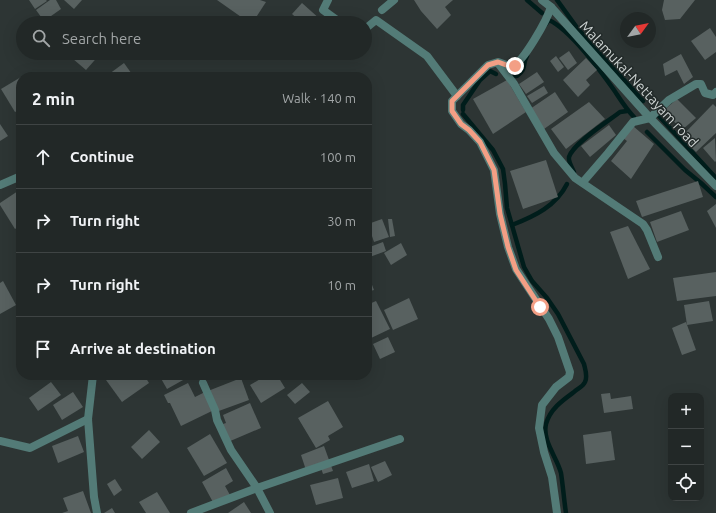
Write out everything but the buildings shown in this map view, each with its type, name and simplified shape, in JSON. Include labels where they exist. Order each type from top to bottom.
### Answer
[{"type":"street","points":[[328,0],[323,10],[331,16]]},
{"type":"street","points":[[382,10],[394,0]]},
{"type":"street","name":"Malamukal-Nettayam road","points":[[542,0],[551,7],[650,118],[716,186]]},
{"type":"street","points":[[551,7],[548,17],[515,66],[512,67],[498,62],[488,65],[452,101],[452,111],[461,124],[480,142],[494,170],[500,214],[508,247],[516,270],[549,319],[558,337],[570,372],[569,377],[556,387],[542,405],[539,428],[544,452],[552,477],[557,513]]},
{"type":"street","points":[[372,23],[376,20],[427,56],[457,96]]},
{"type":"street","points":[[498,62],[514,84],[554,153],[575,178],[643,224],[658,256]]},
{"type":"street","points":[[583,182],[633,122],[650,118],[669,100],[696,84],[701,84],[705,93],[713,95],[716,92]]},
{"type":"street","points":[[0,185],[16,178]]},
{"type":"street","points":[[92,380],[88,419],[94,497],[97,513]]},
{"type":"street","points":[[203,383],[215,410],[217,420],[231,450],[257,488],[270,513]]},
{"type":"street","points":[[0,441],[30,448],[88,419]]},
{"type":"street","points":[[191,513],[257,488],[400,439]]},
{"type":"waterway","points":[[527,0],[542,13]]},
{"type":"waterway","points":[[557,0],[578,29],[643,101]]},
{"type":"waterway","points":[[546,24],[549,20],[566,32],[575,41],[601,72],[634,117]]},
{"type":"waterway","points":[[509,74],[517,76],[522,71],[527,56]]},
{"type":"waterway","points":[[463,110],[463,105],[480,80],[490,71],[496,74]]},
{"type":"waterway","points":[[574,172],[569,157],[576,146],[620,112],[627,111]]},
{"type":"waterway","points":[[463,114],[493,150],[503,169],[507,208],[524,267],[532,281],[547,298],[558,314],[584,364],[586,375],[584,384],[557,405],[548,419],[545,430],[548,443],[561,473],[566,513]]},
{"type":"waterway","points":[[657,114],[716,178]]},
{"type":"waterway","points":[[647,132],[685,170],[716,197]]},
{"type":"waterway","points":[[512,225],[537,214],[551,204],[567,184]]},
{"type":"route","points":[[515,66],[507,66],[498,62],[488,65],[452,101],[452,111],[461,124],[480,142],[494,170],[500,214],[508,247],[516,270],[540,307]]}]
